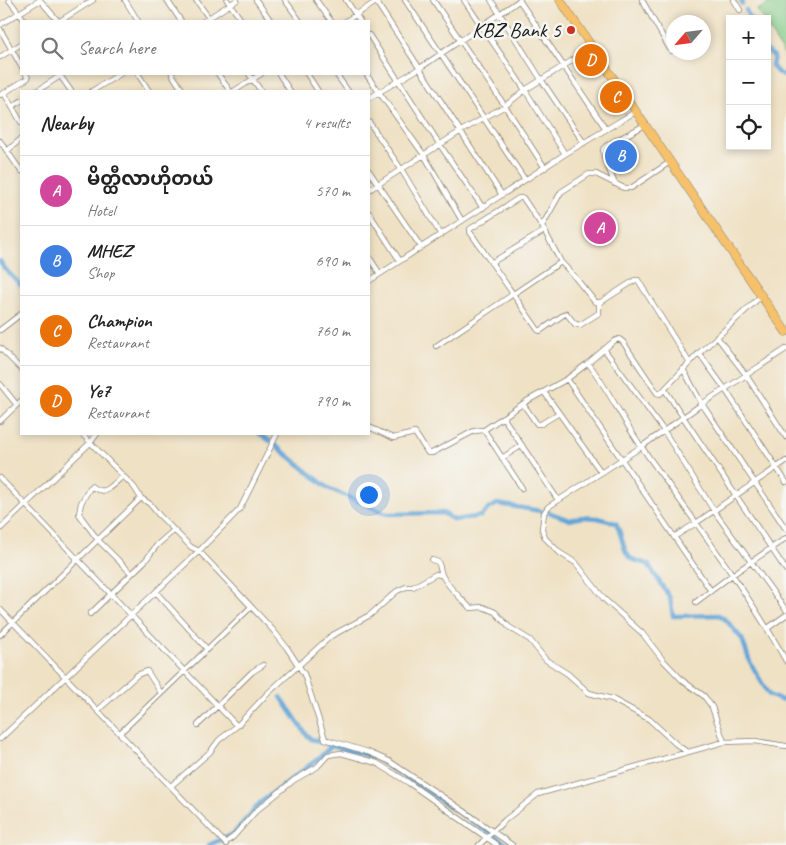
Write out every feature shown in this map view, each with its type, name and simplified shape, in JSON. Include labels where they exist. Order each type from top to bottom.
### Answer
[{"type":"highway","points":[[560,0],[786,332]]},
{"type":"street","points":[[9,0],[24,20]]},
{"type":"street","points":[[20,64],[0,27],[19,12],[40,0],[58,20]]},
{"type":"street","points":[[61,20],[93,0]]},
{"type":"street","points":[[125,0],[137,20]]},
{"type":"street","points":[[167,0],[180,20]]},
{"type":"street","points":[[196,0],[208,20],[229,2],[236,0]]},
{"type":"street","points":[[256,0],[270,20]]},
{"type":"street","points":[[285,0],[299,20]]},
{"type":"street","points":[[316,0],[330,20]]},
{"type":"street","points":[[346,0],[359,20]]},
{"type":"street","points":[[405,0],[525,180]]},
{"type":"street","points":[[433,0],[545,168]]},
{"type":"street","points":[[464,0],[525,90],[565,154]]},
{"type":"street","points":[[491,0],[584,143]]},
{"type":"street","points":[[370,97],[420,68],[519,0],[606,128]]},
{"type":"street","points":[[642,0],[666,42]]},
{"type":"street","points":[[734,0],[740,10]]},
{"type":"street","points":[[348,20],[377,1],[502,195]]},
{"type":"street","points":[[229,2],[241,20]]},
{"type":"street","points":[[370,37],[398,82],[483,208]]},
{"type":"street","points":[[0,57],[20,45]]},
{"type":"street","points":[[370,189],[461,131],[485,119],[525,90],[592,48]]},
{"type":"street","points":[[20,120],[2,94],[28,78],[26,75]]},
{"type":"street","points":[[38,90],[60,75],[70,90]]},
{"type":"street","points":[[94,90],[118,75]]},
{"type":"street","points":[[139,75],[148,90]]},
{"type":"street","points":[[173,75],[181,90]]},
{"type":"street","points":[[219,75],[231,90]]},
{"type":"street","points":[[250,75],[260,90]]},
{"type":"street","points":[[234,90],[259,75]]},
{"type":"street","points":[[280,75],[289,90]]},
{"type":"street","points":[[308,75],[317,90]]},
{"type":"street","points":[[337,75],[347,90]]},
{"type":"street","points":[[367,75],[424,155],[462,221]]},
{"type":"street","points":[[12,107],[20,102]]},
{"type":"street","points":[[370,280],[565,154],[635,112]]},
{"type":"street","points":[[370,123],[401,169],[441,235]]},
{"type":"street","points":[[615,184],[604,157],[603,149],[644,126]]},
{"type":"street","points":[[7,151],[20,140]]},
{"type":"street","points":[[0,142],[20,170]]},
{"type":"street","points":[[491,263],[543,228],[561,192],[589,174],[596,174],[615,184],[631,188],[670,162]]},
{"type":"street","points":[[370,172],[421,248]]},
{"type":"street","points":[[522,197],[543,228],[561,262],[595,302],[599,303],[599,313],[580,325],[575,324],[566,314],[540,331],[535,328],[512,295],[470,232],[470,229],[522,197]]},
{"type":"street","points":[[370,215],[400,261]]},
{"type":"street","points":[[370,259],[380,274]]},
{"type":"street","points":[[436,346],[561,262]]},
{"type":"street","points":[[599,303],[635,280],[638,280],[689,362]]},
{"type":"street","points":[[370,427],[393,438],[415,433],[428,453],[432,453],[474,431],[484,430],[523,404],[567,379],[618,339],[623,342],[657,393],[660,394],[689,362],[761,296]]},
{"type":"street","points":[[0,330],[20,315]]},
{"type":"street","points":[[718,337],[746,375],[786,437]]},
{"type":"street","points":[[0,348],[20,368]]},
{"type":"street","points":[[604,349],[664,431],[714,511],[786,610]]},
{"type":"street","points":[[724,742],[712,707],[704,696],[683,681],[663,660],[642,632],[604,599],[576,563],[560,553],[545,538],[542,529],[544,513],[548,507],[558,500],[641,447],[786,349]]},
{"type":"street","points":[[699,353],[726,389],[786,482]]},
{"type":"street","points":[[588,363],[602,382],[641,447],[768,628],[786,661]]},
{"type":"street","points":[[683,369],[702,404],[786,529]]},
{"type":"street","points":[[567,379],[711,591]]},
{"type":"street","points":[[0,384],[19,403],[0,420]]},
{"type":"street","points":[[665,390],[786,570]]},
{"type":"street","points":[[544,392],[601,472]]},
{"type":"street","points":[[523,404],[539,425],[559,413]]},
{"type":"street","points":[[503,417],[558,500]]},
{"type":"street","points":[[484,430],[522,488]]},
{"type":"street","points":[[83,435],[134,487],[141,498],[150,504],[191,547],[199,551],[274,630],[299,666],[310,692],[325,739],[368,752],[389,761],[512,845]]},
{"type":"street","points":[[0,529],[96,435]]},
{"type":"street","points":[[0,739],[199,551],[240,509],[277,435]]},
{"type":"street","points":[[502,458],[522,444]]},
{"type":"street","points":[[674,536],[696,524],[786,461]]},
{"type":"street","points":[[123,476],[104,491],[98,491],[91,486],[81,504],[79,514],[98,540],[131,573]]},
{"type":"street","points":[[1,482],[111,593],[236,726]]},
{"type":"street","points":[[0,635],[141,498]]},
{"type":"street","points":[[90,614],[174,530]]},
{"type":"street","points":[[696,602],[786,538]]},
{"type":"street","points":[[432,560],[438,562],[441,568],[441,575],[451,589],[470,608],[483,607],[495,612],[508,627],[530,640],[546,660],[568,674],[589,693],[612,699],[649,719],[676,744],[688,752]]},
{"type":"street","points":[[171,786],[210,752],[219,740],[331,636],[370,615],[397,591],[406,587],[413,587],[436,574],[441,575]]},
{"type":"street","points":[[156,592],[207,649]]},
{"type":"street","points":[[120,733],[251,607]]},
{"type":"street","points":[[0,609],[226,844],[256,811],[294,780],[317,766],[328,755],[341,753],[377,763],[409,783],[497,845]]},
{"type":"street","points":[[768,628],[786,615]]},
{"type":"street","points":[[198,725],[252,672],[263,665]]},
{"type":"street","points":[[98,710],[137,674],[147,671],[161,693]]},
{"type":"street","points":[[479,845],[538,794],[724,742],[755,741],[786,746]]},
{"type":"green space","points":[[776,0],[786,0],[786,57],[771,33],[771,15],[760,15],[757,10]]},
{"type":"waterway","points":[[741,0],[742,4]]},
{"type":"waterway","points":[[746,10],[748,15]]},
{"type":"waterway","points":[[771,54],[774,56],[772,66],[778,73],[786,77]]},
{"type":"waterway","points":[[0,261],[20,284]]},
{"type":"waterway","points":[[261,435],[270,441]]},
{"type":"waterway","points":[[275,445],[328,488],[387,514],[443,513],[454,520],[481,516],[497,504],[541,511]]},
{"type":"waterway","points":[[548,512],[570,520],[582,517],[598,518],[616,523],[629,557],[648,564],[670,598],[673,616],[719,615],[726,620],[742,639],[750,662],[769,695],[780,700],[786,699]]},
{"type":"waterway","points":[[281,697],[311,739],[376,758],[508,845]]},
{"type":"waterway","points":[[209,845],[233,834],[261,802],[319,758],[331,746]]},
{"type":"place","name":"KBZ Bank 5","points":[[571,30]]},
{"type":"place","name":"Ye7","points":[[591,60]]},
{"type":"place","name":"Champion","points":[[616,97]]},
{"type":"place","name":"MHEZ","points":[[621,156]]},
{"type":"place","name":"မိတ္ထီလာဟိုတယ်","points":[[600,228]]}]
